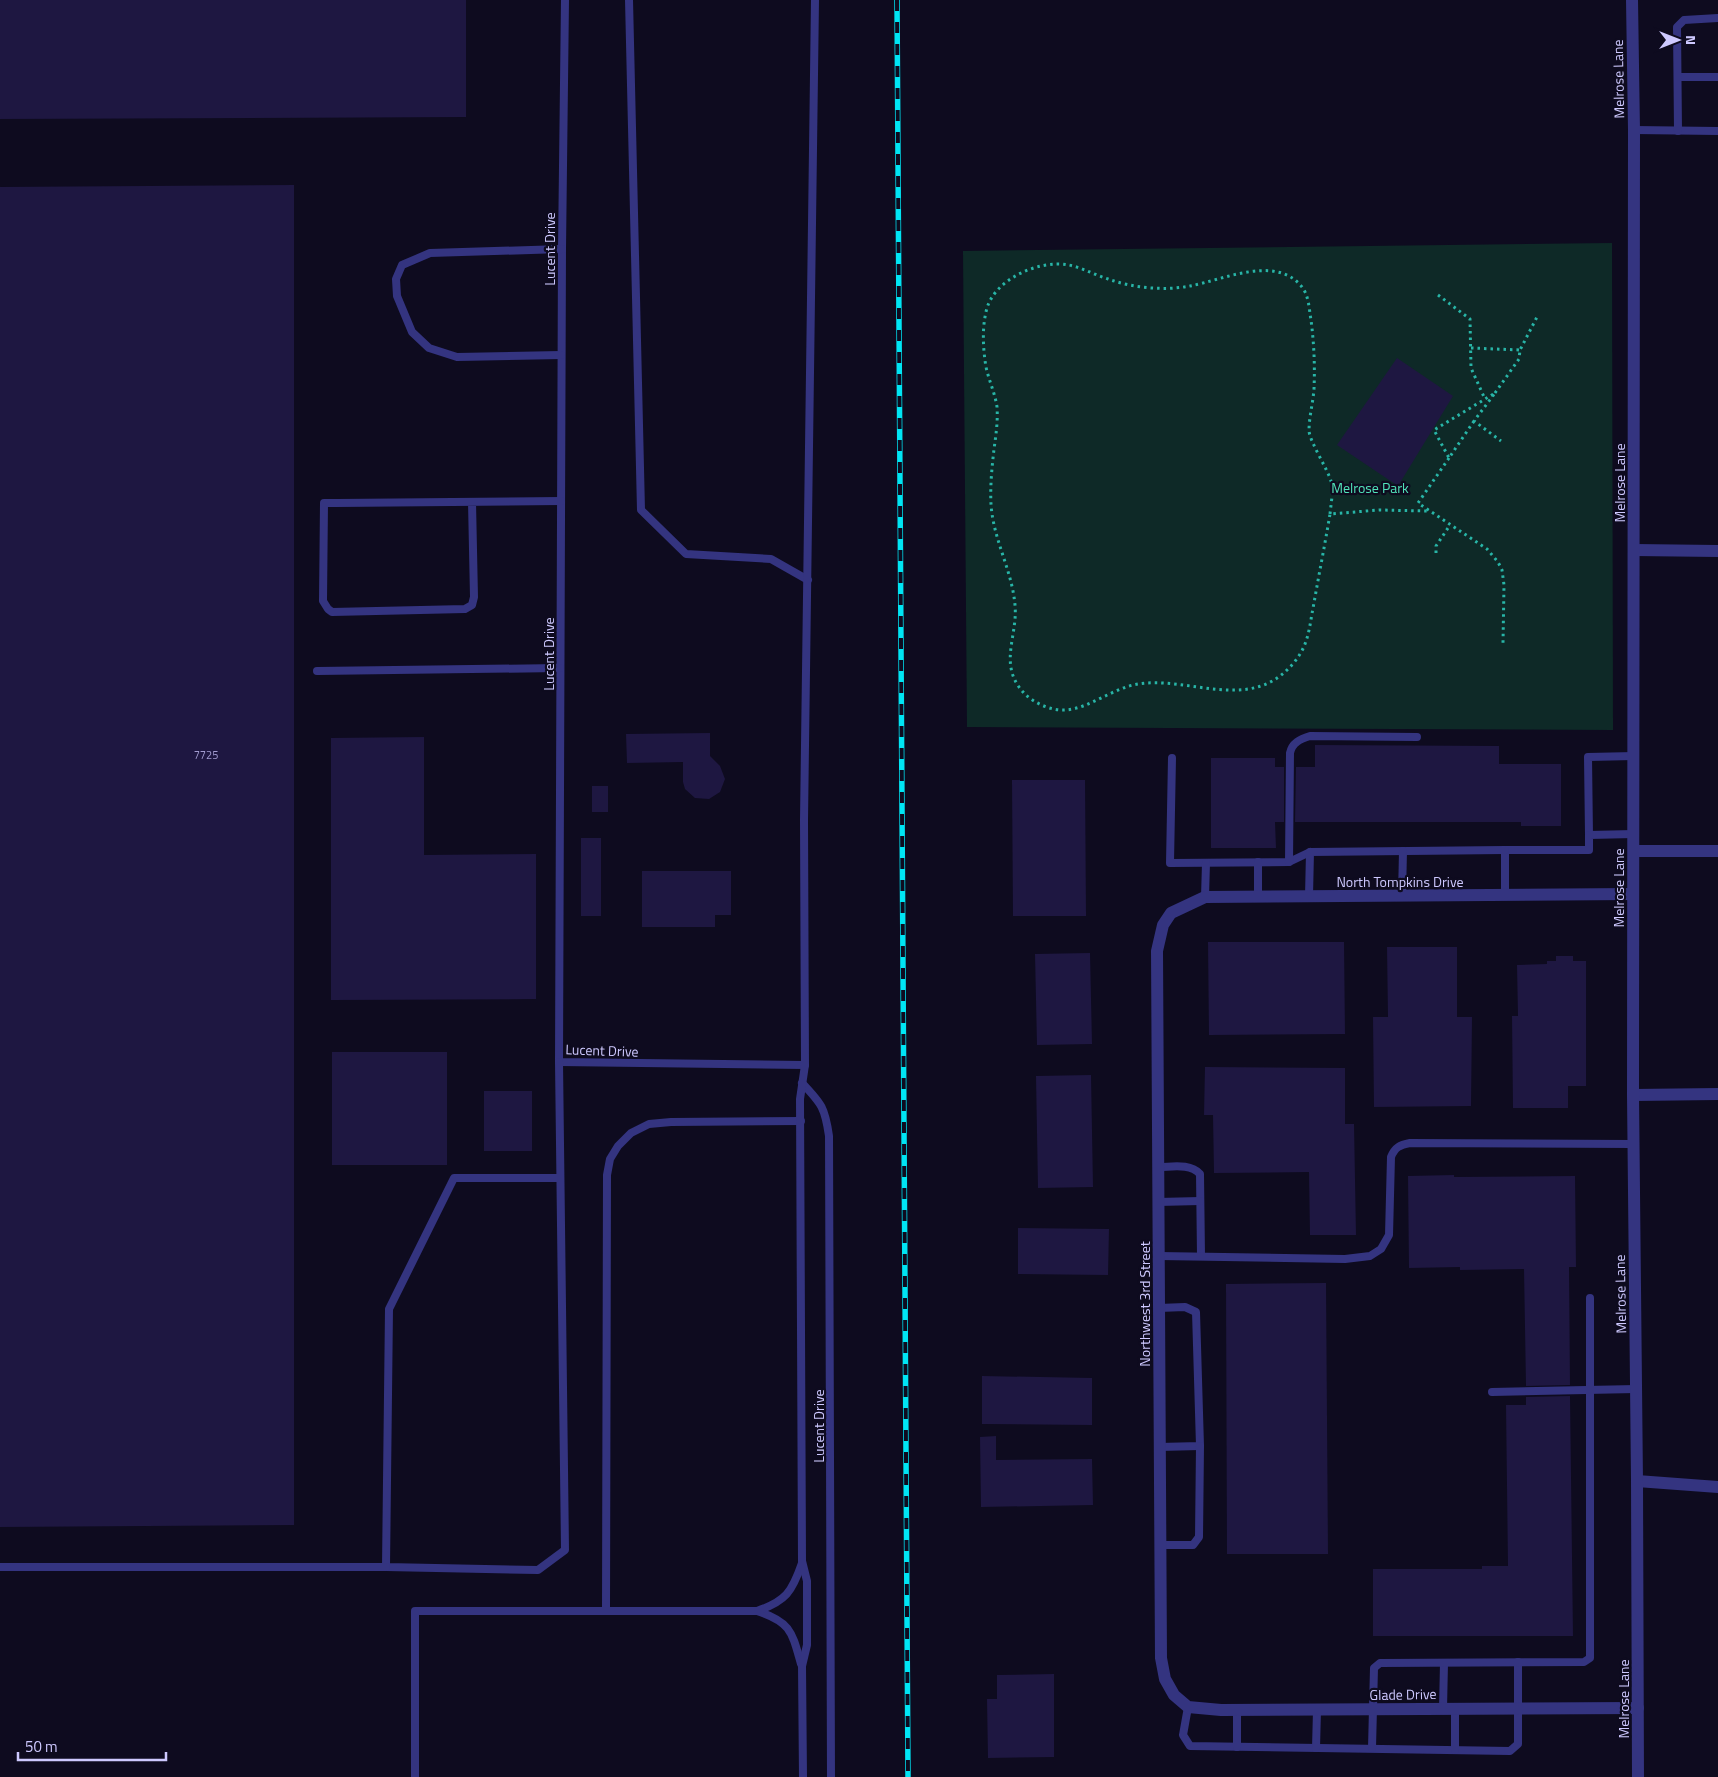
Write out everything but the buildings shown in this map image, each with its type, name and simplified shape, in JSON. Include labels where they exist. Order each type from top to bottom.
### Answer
[{"type":"street","name":"Melrose Lane","points":[[1632,0],[1634,130],[1633,1144],[1638,1777]]},
{"type":"street","points":[[1634,550],[1718,551]]},
{"type":"street","points":[[1634,851],[1718,851]]},
{"type":"street","name":"North Tompkins Drive","points":[[1171,913],[1205,897],[1633,894]]},
{"type":"street","name":"Northwest 3rd Street","points":[[1171,913],[1163,924],[1157,950],[1161,1658],[1165,1679],[1174,1696],[1188,1707]]},
{"type":"street","points":[[1633,1095],[1718,1094]]},
{"type":"street","points":[[1637,1481],[1718,1487]]},
{"type":"street","name":"Glade Drive","points":[[1188,1707],[1237,1710],[1638,1708]]},
{"type":"lane","name":"Lucent Drive","points":[[565,0],[561,354],[559,1062],[805,1065]]},
{"type":"lane","points":[[629,0],[641,510],[686,554],[771,559],[808,580]]},
{"type":"lane","points":[[803,1777],[802,1666],[807,1645],[807,1581],[802,1561],[800,1100],[805,1065],[804,820],[816,0]]},
{"type":"lane","points":[[1678,131],[1677,27],[1684,20],[1718,18]]},
{"type":"lane","points":[[1678,77],[1718,77]]},
{"type":"lane","points":[[1634,130],[1718,131]]},
{"type":"lane","points":[[561,354],[457,357],[429,348],[412,332],[397,296],[396,279],[402,265],[430,253],[562,249]]},
{"type":"lane","points":[[472,502],[474,597],[472,605],[465,609],[456,610],[332,612],[328,609],[323,601],[324,504],[561,500]]},
{"type":"lane","points":[[317,671],[560,668]]},
{"type":"lane","points":[[1289,862],[1291,747],[1301,739],[1310,736],[1417,736]]},
{"type":"lane","points":[[1172,758],[1170,863],[1206,863],[1289,862],[1310,852],[1588,850],[1588,757],[1634,756]]},
{"type":"lane","points":[[1589,834],[1634,834]]},
{"type":"lane","points":[[1505,850],[1505,895]]},
{"type":"lane","points":[[1402,896],[1403,851]]},
{"type":"lane","points":[[1309,896],[1310,852]]},
{"type":"lane","points":[[1258,862],[1258,897]]},
{"type":"lane","points":[[1205,897],[1206,863]]},
{"type":"lane","points":[[0,1567],[386,1567],[538,1570],[565,1550],[559,1062]]},
{"type":"lane","name":"Lucent Drive","points":[[802,1083],[818,1100],[826,1114],[829,1136],[832,1777]]},
{"type":"lane","points":[[606,1611],[606,1175],[610,1159],[618,1146],[631,1133],[649,1124],[671,1122],[801,1121]]},
{"type":"lane","points":[[1159,1256],[1345,1259],[1370,1256],[1381,1249],[1389,1235],[1391,1157],[1397,1147],[1403,1144],[1633,1144]]},
{"type":"lane","points":[[1159,1167],[1191,1167],[1200,1174],[1200,1256]]},
{"type":"lane","points":[[386,1567],[390,1309],[454,1178],[560,1178]]},
{"type":"lane","points":[[1158,1202],[1200,1201]]},
{"type":"lane","points":[[1372,1748],[1374,1668],[1380,1662],[1584,1662],[1590,1658],[1590,1298]]},
{"type":"lane","points":[[1159,1308],[1186,1307],[1196,1312],[1200,1446],[1199,1537],[1193,1545],[1160,1545]]},
{"type":"lane","points":[[1492,1392],[1636,1389]]},
{"type":"lane","points":[[1159,1447],[1200,1446]]},
{"type":"lane","points":[[415,1777],[415,1611],[757,1611],[773,1606],[788,1594],[796,1580],[802,1561]]},
{"type":"lane","points":[[757,1611],[772,1616],[784,1624],[792,1635],[802,1666]]},
{"type":"lane","points":[[1444,1662],[1455,1750]]},
{"type":"lane","points":[[1188,1707],[1183,1735],[1190,1746],[1510,1751],[1518,1744],[1518,1662]]},
{"type":"lane","points":[[1236,1747],[1237,1710]]},
{"type":"lane","points":[[1316,1748],[1317,1710]]},
{"type":"path","points":[[1066,264],[1112,281],[1170,288],[1189,286],[1256,270],[1276,271],[1289,276],[1302,287],[1308,300],[1314,360],[1314,387],[1309,434],[1332,481],[1330,514],[1305,645],[1290,667],[1279,677],[1267,684],[1239,691],[1202,688],[1173,682],[1138,684],[1124,687],[1068,710],[1045,706],[1034,700],[1023,692],[1014,678],[1010,664],[1009,650],[1016,620],[1015,601],[995,530],[991,506],[997,409],[984,348],[985,320],[990,298],[1010,278],[1048,265],[1066,264]]},
{"type":"path","points":[[1438,295],[1470,319],[1471,368],[1485,399]]},
{"type":"path","points":[[1503,643],[1504,585],[1502,570],[1494,555],[1418,504],[1519,359],[1520,350],[1538,315]]},
{"type":"path","points":[[1471,348],[1520,350]]},
{"type":"path","points":[[1449,458],[1434,430],[1495,393]]},
{"type":"path","points":[[1474,421],[1501,441]]},
{"type":"path","points":[[1330,514],[1379,510],[1429,511]]},
{"type":"path","points":[[1436,553],[1436,546],[1450,525]]},
{"type":"green space","name":"Melrose Park","points":[[1612,243],[1613,730],[967,727],[963,251]]},
{"type":"railway","points":[[897,0],[908,1777]]}]
